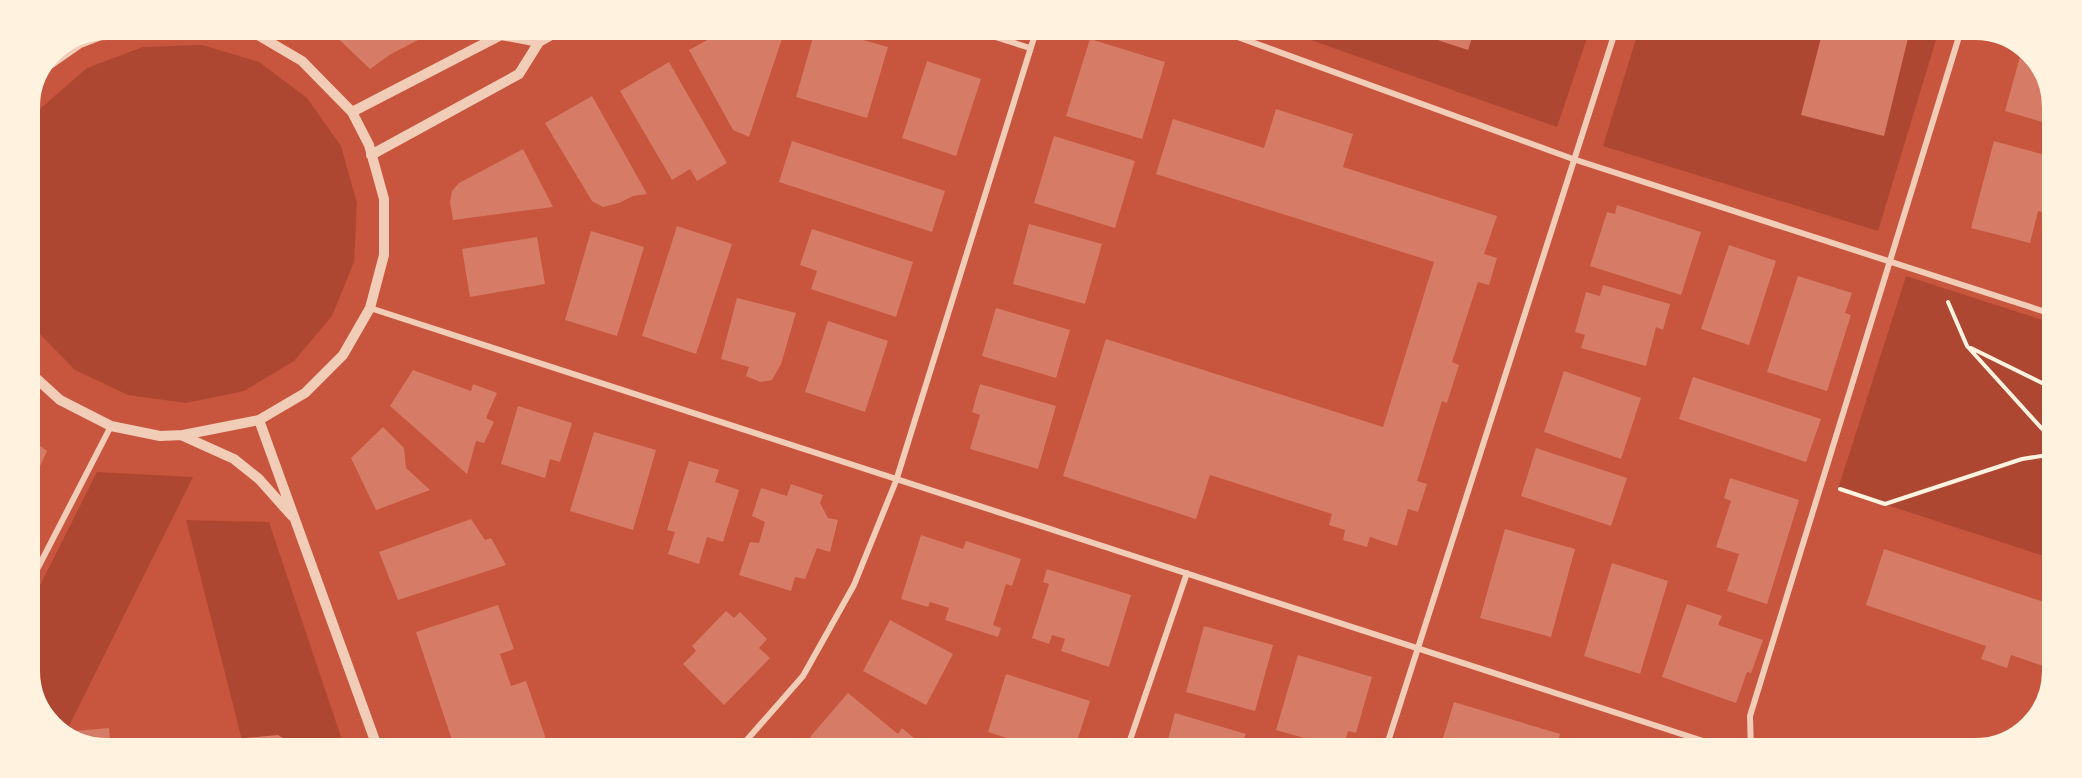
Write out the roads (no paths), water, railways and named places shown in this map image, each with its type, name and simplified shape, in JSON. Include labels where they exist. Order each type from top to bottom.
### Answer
[{"type":"street","points":[[36,378],[60,400],[111,426],[160,436],[183,435],[259,420],[305,393],[343,355],[370,308],[384,255],[384,199],[369,145],[352,112],[302,61],[266,36]]},
{"type":"street","points":[[352,112],[499,36]]},
{"type":"street","points":[[506,36],[539,42]]},
{"type":"street","points":[[371,155],[519,74],[539,42],[550,36]]},
{"type":"street","points":[[992,36],[1030,48]]},
{"type":"street","points":[[745,742],[803,676],[854,585],[896,481],[1034,36]]},
{"type":"street","points":[[1235,36],[1573,159],[2046,312]]},
{"type":"street","points":[[1388,742],[1614,36]]},
{"type":"street","points":[[1751,742],[1750,716],[1959,36]]},
{"type":"street","points":[[55,59],[73,45]]},
{"type":"street","points":[[370,308],[896,481],[1418,647],[1707,742]]},
{"type":"street","points":[[259,420],[375,742]]},
{"type":"street","points":[[36,572],[111,426]]},
{"type":"street","points":[[183,435],[234,459],[259,479],[296,521]]},
{"type":"street","points":[[1129,742],[1187,573]]}]
